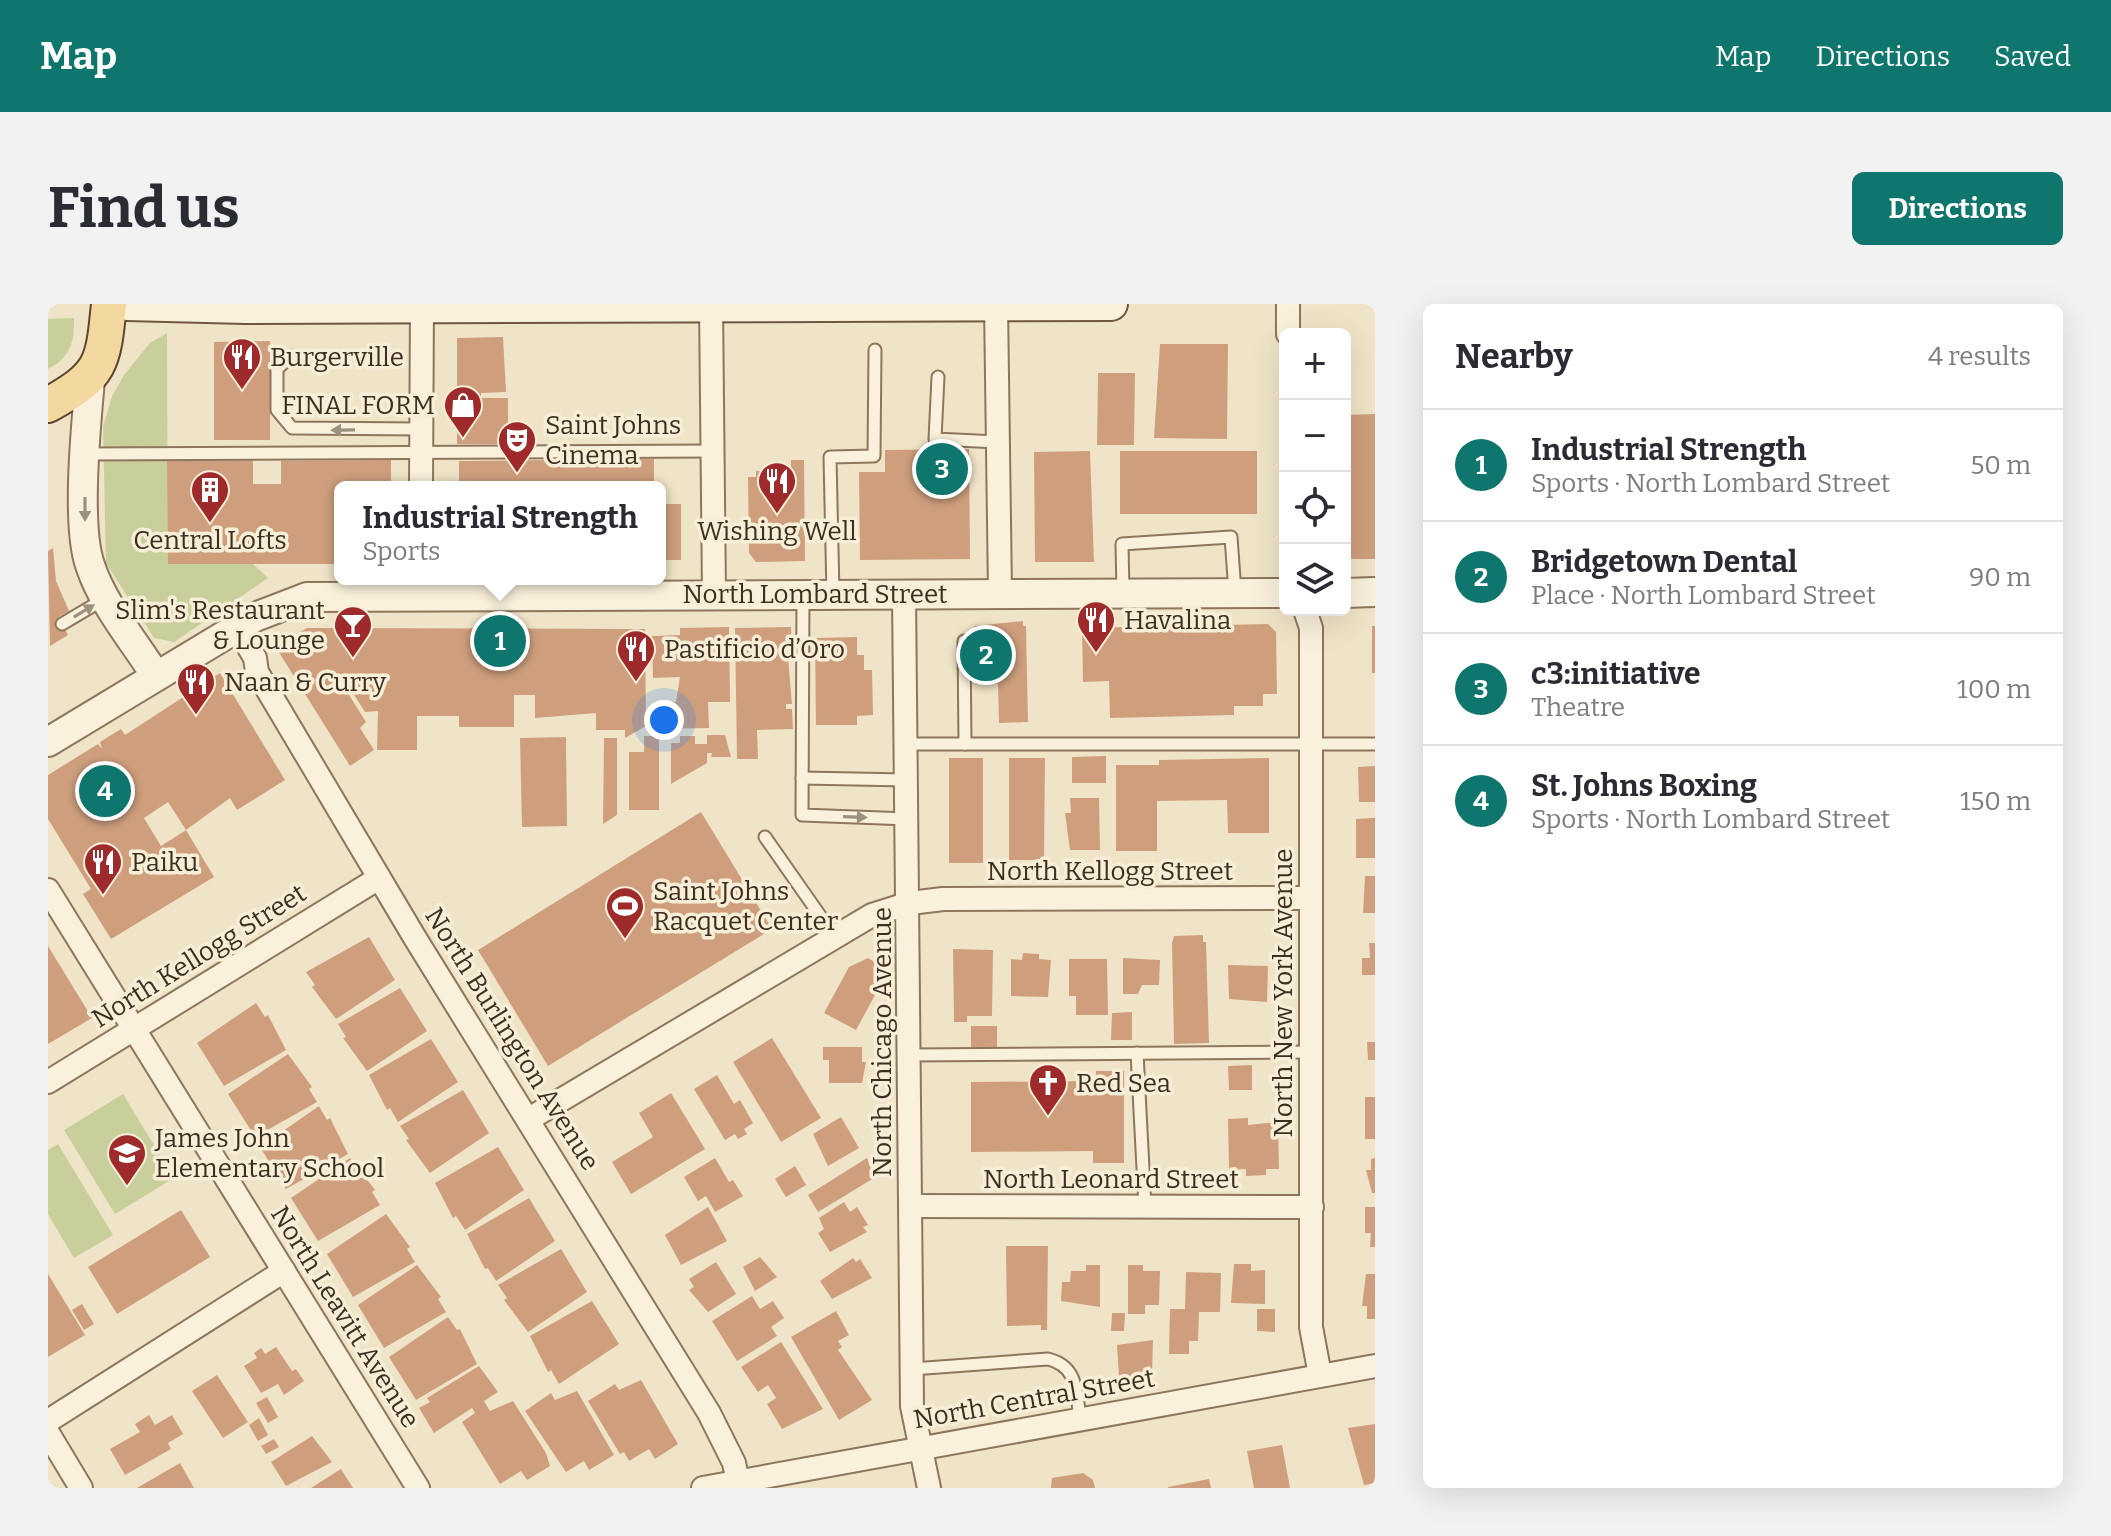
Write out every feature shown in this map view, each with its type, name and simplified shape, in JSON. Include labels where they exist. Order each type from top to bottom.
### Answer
[{"type":"main road","points":[[48,405],[90,380],[101,355],[109,304]]},
{"type":"main road","points":[[127,304],[1111,304]]},
{"type":"street","points":[[711,304],[714,594]]},
{"type":"street","points":[[1288,304],[1288,328]]},
{"type":"street","points":[[996,305],[1000,593]]},
{"type":"street","points":[[421,481],[422,306]]},
{"type":"street","points":[[90,380],[85,454],[87,555],[106,598],[156,676]]},
{"type":"street","name":"North Lombard Street","points":[[48,742],[237,627],[271,609],[307,597],[421,588],[714,594],[1279,593]]},
{"type":"street","points":[[1351,593],[1375,592]]},
{"type":"street","name":"North Chicago Avenue","points":[[904,594],[910,903],[912,1406],[929,1488]]},
{"type":"street","name":"North New York Avenue","points":[[1307,616],[1311,628],[1311,1327],[1320,1375]]},
{"type":"street","name":"North Burlington Avenue","points":[[237,627],[255,658],[257,672],[379,878],[709,1413],[734,1463],[738,1482]]},
{"type":"street","name":"North Kellogg Street","points":[[48,1082],[379,878]]},
{"type":"street","name":"North Leavitt Avenue","points":[[48,890],[418,1488]]},
{"type":"street","name":"North Kellogg Street","points":[[910,903],[943,899],[1311,898]]},
{"type":"street","points":[[529,1119],[872,915],[910,903]]},
{"type":"street","name":"North Leonard Street","points":[[911,1206],[1312,1207]]},
{"type":"street","points":[[48,1421],[284,1271]]},
{"type":"street","name":"North Central Street","points":[[703,1488],[1375,1366]]},
{"type":"street","points":[[48,1433],[81,1488]]},
{"type":"lane","points":[[833,594],[830,457],[874,456],[875,350]]},
{"type":"lane","points":[[291,356],[277,369],[277,397],[281,418],[292,428],[421,429]]},
{"type":"lane","points":[[938,377],[935,439],[998,442]]},
{"type":"lane","points":[[85,454],[713,451]]},
{"type":"lane","points":[[1123,593],[1122,544],[1231,537],[1235,593]]},
{"type":"lane","points":[[803,594],[802,815],[908,819]]},
{"type":"lane","points":[[62,624],[106,598]]},
{"type":"lane","points":[[964,641],[965,744]]},
{"type":"lane","points":[[907,744],[1375,744]]},
{"type":"lane","points":[[802,778],[907,780]]},
{"type":"lane","points":[[765,837],[835,937]]},
{"type":"lane","points":[[910,1055],[1312,1052]]},
{"type":"lane","points":[[1137,1053],[1145,1207]]},
{"type":"lane","points":[[912,1369],[1048,1359],[1058,1361],[1074,1378],[1080,1418]]},
{"type":"green space","points":[[74,318],[70,348],[61,360],[48,369],[48,319]]},
{"type":"green space","points":[[167,333],[168,564],[253,564],[268,578],[174,642],[154,638],[106,563],[103,427],[112,396],[124,375],[150,343]]},
{"type":"green space","points":[[123,1094],[174,1178],[115,1214],[64,1130]]},
{"type":"green space","points":[[58,1144],[113,1235],[74,1258],[48,1214],[48,1150]]},
{"type":"building","points":[[503,337],[506,392],[481,393],[481,398],[508,398],[508,444],[457,444],[457,338]]},
{"type":"building","name":"Burgerville","points":[[270,341],[273,388],[270,388],[270,440],[214,440],[214,342]]},
{"type":"building","points":[[1160,344],[1228,344],[1227,439],[1154,438]]},
{"type":"building","points":[[1098,373],[1135,373],[1134,445],[1097,445]]},
{"type":"building","points":[[1375,414],[1375,559],[1351,559],[1351,415]]},
{"type":"building","points":[[969,449],[970,559],[860,560],[859,472],[885,472],[885,450]]},
{"type":"building","points":[[1090,451],[1094,562],[1035,562],[1034,452]]},
{"type":"building","points":[[1120,451],[1257,451],[1257,514],[1120,514]]},
{"type":"building","points":[[654,459],[654,481],[459,481],[459,461]]},
{"type":"building","points":[[391,460],[391,481],[334,481],[334,564],[168,564],[167,461],[253,461],[253,484],[281,484],[281,461]]},
{"type":"building","name":"Wishing Well","points":[[791,460],[804,460],[805,561],[756,562],[749,553],[748,477],[756,477],[756,471],[783,471],[783,476],[791,476]]},
{"type":"building","points":[[666,504],[681,504],[681,560],[666,560]]},
{"type":"building","points":[[53,548],[56,581],[69,611],[58,617],[68,635],[50,646],[48,551]]},
{"type":"building","points":[[1023,621],[1023,626],[1026,626],[1028,722],[999,723],[998,684],[975,684],[974,626]]},
{"type":"building","points":[[1268,624],[1276,632],[1277,694],[1263,694],[1263,706],[1234,706],[1234,715],[1110,718],[1109,681],[1083,682],[1082,628]]},
{"type":"building","points":[[1372,626],[1375,626],[1375,673],[1372,673]]},
{"type":"building","points":[[729,627],[730,702],[708,702],[709,728],[658,729],[658,703],[676,702],[680,677],[653,678],[652,636],[680,635],[680,628]]},
{"type":"building","points":[[791,627],[792,654],[788,658],[792,704],[786,704],[786,709],[792,709],[793,729],[757,730],[758,759],[737,759],[735,628]]},
{"type":"building","points":[[307,628],[645,629],[646,726],[625,738],[625,730],[596,730],[596,713],[535,718],[535,695],[514,695],[514,727],[459,727],[459,716],[417,716],[417,750],[377,750],[378,711],[365,712],[351,690],[346,690],[366,722],[360,728],[374,750],[350,766],[275,646]]},
{"type":"building","points":[[857,637],[857,655],[864,655],[864,670],[872,670],[873,715],[857,716],[857,725],[816,725],[815,638]]},
{"type":"building","points":[[220,673],[285,780],[237,810],[230,798],[186,830],[214,877],[111,939],[83,894],[91,889],[48,819],[48,775],[98,744],[102,749],[100,742],[121,729],[125,735]],"holes":[[[168,802],[186,830],[161,846],[144,818]]]},
{"type":"building","points":[[707,735],[725,735],[731,757],[711,757],[712,753],[707,753],[707,763],[671,784],[671,743],[680,743],[680,736],[695,736],[695,744],[707,744]]},
{"type":"building","points":[[644,736],[659,736],[659,810],[629,810],[629,752],[644,752]]},
{"type":"building","points":[[566,737],[567,826],[522,827],[520,738]]},
{"type":"building","points":[[604,738],[617,738],[617,815],[603,824]]},
{"type":"building","points":[[1106,756],[1106,783],[1072,783],[1072,757]]},
{"type":"building","points":[[949,758],[983,758],[983,863],[949,863]]},
{"type":"building","points":[[1009,758],[1045,758],[1044,860],[1009,860]]},
{"type":"building","points":[[1269,758],[1269,833],[1228,833],[1227,800],[1157,801],[1157,851],[1116,851],[1116,765],[1159,765],[1159,760]]},
{"type":"building","points":[[1375,766],[1375,802],[1359,802],[1358,767]]},
{"type":"building","points":[[1070,798],[1099,798],[1100,850],[1070,850],[1065,813],[1071,813]]},
{"type":"building","name":"Saint Johns Racquet Center","points":[[701,812],[772,929],[548,1066],[478,950]]},
{"type":"building","points":[[1375,818],[1375,858],[1356,858],[1356,819]]},
{"type":"building","points":[[1365,876],[1375,876],[1375,913],[1363,913]]},
{"type":"building","points":[[1203,935],[1203,942],[1206,942],[1209,1043],[1174,1044],[1172,943],[1174,936]]},
{"type":"building","points":[[369,937],[395,980],[336,1019],[312,987],[315,985],[306,972]]},
{"type":"building","points":[[1369,943],[1375,943],[1375,975],[1362,975],[1362,958],[1370,958]]},
{"type":"building","points":[[48,946],[92,1018],[48,1044]]},
{"type":"building","points":[[953,949],[993,950],[992,1016],[967,1016],[967,1022],[954,1022]]},
{"type":"building","points":[[1023,953],[1039,954],[1039,959],[1051,960],[1048,997],[1011,996],[1011,959],[1022,960]]},
{"type":"building","points":[[868,958],[878,964],[881,984],[856,1030],[824,1013],[849,967]]},
{"type":"building","points":[[1123,958],[1160,960],[1159,985],[1142,985],[1138,994],[1123,994]]},
{"type":"building","points":[[1069,959],[1107,959],[1108,1015],[1076,1015],[1076,996],[1069,996]]},
{"type":"building","points":[[1228,965],[1268,966],[1267,1002],[1229,999]]},
{"type":"building","points":[[400,988],[427,1031],[367,1071],[343,1038],[346,1037],[338,1024]]},
{"type":"building","points":[[256,1003],[265,1017],[268,1015],[286,1050],[224,1086],[197,1043]]},
{"type":"building","points":[[1132,1012],[1132,1040],[1111,1040],[1112,1013]]},
{"type":"building","points":[[971,1026],[997,1026],[997,1047],[971,1047]]},
{"type":"building","points":[[772,1038],[821,1118],[781,1142],[733,1062]]},
{"type":"building","points":[[431,1039],[458,1082],[398,1122],[390,1108],[387,1110],[369,1075]]},
{"type":"building","points":[[1367,1042],[1375,1042],[1375,1060],[1368,1060]]},
{"type":"building","points":[[823,1047],[862,1047],[862,1062],[866,1062],[862,1083],[829,1083],[829,1060],[823,1060]]},
{"type":"building","points":[[288,1054],[312,1087],[309,1089],[317,1102],[255,1137],[228,1094]]},
{"type":"building","points":[[1252,1065],[1252,1090],[1229,1090],[1228,1066]]},
{"type":"building","name":"Red Sea","points":[[1096,1071],[1124,1071],[1124,1163],[1093,1163],[1093,1151],[971,1152],[971,1082],[1096,1081]]},
{"type":"building","points":[[717,1075],[734,1104],[740,1100],[753,1123],[744,1129],[747,1134],[738,1139],[735,1134],[725,1140],[694,1089]]},
{"type":"building","points":[[463,1090],[489,1133],[430,1173],[406,1140],[409,1139],[400,1126]]},
{"type":"building","points":[[671,1093],[705,1149],[631,1194],[612,1162],[653,1137],[639,1113]]},
{"type":"building","points":[[1365,1097],[1375,1097],[1375,1139],[1365,1139]]},
{"type":"building","points":[[319,1106],[327,1120],[330,1118],[348,1154],[286,1189],[260,1147]]},
{"type":"building","points":[[841,1117],[859,1148],[828,1166],[813,1134]]},
{"type":"building","points":[[1248,1118],[1248,1125],[1278,1122],[1279,1169],[1266,1169],[1266,1175],[1246,1176],[1246,1169],[1229,1170],[1228,1119]]},
{"type":"building","points":[[498,1147],[524,1190],[465,1230],[456,1216],[453,1218],[435,1183]]},
{"type":"building","points":[[350,1158],[375,1190],[372,1192],[380,1205],[318,1241],[291,1198]]},
{"type":"building","points":[[715,1158],[729,1182],[733,1180],[743,1196],[715,1212],[706,1196],[698,1201],[684,1177]]},
{"type":"building","points":[[867,1158],[874,1178],[818,1212],[808,1195]]},
{"type":"building","points":[[1375,1158],[1375,1193],[1372,1193],[1366,1170],[1371,1170],[1371,1159]]},
{"type":"building","points":[[795,1166],[806,1185],[786,1197],[775,1179]]},
{"type":"building","points":[[529,1198],[555,1241],[496,1281],[488,1268],[485,1269],[467,1234]]},
{"type":"building","points":[[844,1202],[850,1212],[857,1207],[868,1225],[863,1227],[867,1232],[830,1252],[818,1233],[824,1229],[819,1218]]},
{"type":"building","points":[[708,1207],[727,1241],[681,1265],[665,1235]]},
{"type":"building","points":[[1365,1207],[1375,1207],[1375,1247],[1370,1247],[1371,1233],[1365,1233]]},
{"type":"building","points":[[181,1210],[210,1257],[117,1314],[88,1267]]},
{"type":"building","points":[[386,1214],[410,1247],[407,1249],[415,1262],[353,1297],[327,1254]]},
{"type":"building","points":[[1006,1246],[1048,1246],[1047,1330],[1041,1330],[1041,1325],[1007,1326]]},
{"type":"building","points":[[561,1249],[587,1292],[528,1332],[504,1300],[507,1298],[498,1285]]},
{"type":"building","points":[[760,1257],[777,1277],[755,1291],[743,1267]]},
{"type":"building","points":[[853,1258],[856,1262],[860,1259],[872,1278],[832,1299],[820,1281]]},
{"type":"building","points":[[716,1262],[736,1294],[708,1312],[689,1290],[694,1287],[689,1279]]},
{"type":"building","points":[[1234,1264],[1251,1264],[1251,1271],[1265,1270],[1265,1304],[1231,1303]]},
{"type":"building","points":[[417,1265],[441,1297],[438,1299],[446,1312],[384,1348],[358,1305]]},
{"type":"building","points":[[1086,1265],[1100,1265],[1100,1307],[1061,1301],[1062,1282],[1070,1282],[1071,1271],[1086,1271]]},
{"type":"building","points":[[1128,1265],[1143,1265],[1143,1271],[1160,1271],[1159,1305],[1145,1305],[1145,1314],[1128,1314]]},
{"type":"building","points":[[1186,1272],[1221,1273],[1220,1312],[1199,1312],[1198,1341],[1189,1341],[1189,1354],[1169,1354],[1170,1309],[1185,1309]]},
{"type":"building","points":[[48,1274],[85,1335],[48,1357]]},
{"type":"building","points":[[1366,1274],[1375,1274],[1375,1319],[1367,1319],[1367,1306],[1362,1306]]},
{"type":"building","points":[[752,1296],[760,1309],[773,1301],[784,1318],[771,1327],[777,1336],[737,1361],[712,1321]]},
{"type":"building","points":[[592,1301],[619,1344],[559,1384],[551,1370],[548,1372],[530,1336]]},
{"type":"building","points":[[82,1304],[94,1324],[84,1330],[72,1310]]},
{"type":"building","points":[[1257,1309],[1275,1309],[1275,1332],[1257,1331]]},
{"type":"building","points":[[836,1311],[849,1335],[838,1341],[842,1347],[838,1350],[872,1400],[839,1420],[791,1337]]},
{"type":"building","points":[[1112,1313],[1125,1313],[1124,1331],[1111,1331]]},
{"type":"building","points":[[448,1317],[457,1330],[460,1329],[477,1364],[416,1400],[389,1357]]},
{"type":"building","points":[[1153,1340],[1152,1375],[1119,1377],[1117,1345]]},
{"type":"building","points":[[781,1342],[823,1409],[782,1429],[767,1404],[776,1398],[768,1385],[758,1392],[741,1367]]},
{"type":"building","points":[[276,1347],[292,1371],[296,1369],[304,1381],[284,1395],[278,1384],[261,1393],[244,1366],[257,1358],[254,1353],[261,1348],[265,1354]]},
{"type":"building","points":[[479,1366],[498,1392],[484,1401],[490,1411],[513,1401],[546,1453],[550,1466],[527,1480],[521,1471],[500,1484],[462,1422],[475,1413],[472,1408],[434,1433],[419,1408],[430,1402],[427,1398]]},
{"type":"building","points":[[217,1375],[248,1422],[223,1438],[192,1391]]},
{"type":"building","points":[[641,1380],[678,1444],[655,1459],[649,1449],[629,1461],[624,1452],[620,1454],[588,1401],[615,1384],[619,1390]]},
{"type":"building","points":[[577,1391],[614,1455],[589,1470],[584,1461],[566,1472],[525,1411],[551,1393],[555,1400]]},
{"type":"building","points":[[267,1397],[278,1417],[268,1423],[256,1403]]},
{"type":"building","points":[[149,1415],[155,1425],[172,1415],[183,1434],[168,1443],[171,1449],[125,1475],[110,1449],[140,1432],[135,1424]]},
{"type":"building","points":[[259,1418],[268,1435],[258,1441],[249,1425]]},
{"type":"building","points":[[1375,1424],[1375,1483],[1364,1485],[1348,1428]]},
{"type":"building","points":[[312,1436],[332,1462],[286,1486],[271,1462]]},
{"type":"building","points":[[274,1439],[279,1447],[266,1454],[261,1446]]},
{"type":"building","points":[[1282,1445],[1290,1488],[1254,1488],[1247,1451]]},
{"type":"building","points":[[180,1463],[194,1488],[137,1488]]},
{"type":"building","points":[[341,1469],[353,1488],[311,1488]]},
{"type":"building","points":[[1083,1473],[1093,1480],[1095,1488],[1051,1488],[1052,1478]]},
{"type":"building","points":[[1209,1479],[1211,1488],[1168,1488],[1168,1487]]},
{"type":"place","name":"Burgerville","points":[[242,391]]},
{"type":"place","name":"FINAL FORM","points":[[463,439]]},
{"type":"place","name":"c3:initiative","points":[[942,469]]},
{"type":"place","name":"Saint Johns Cinema","points":[[517,474]]},
{"type":"place","name":"Wishing Well","points":[[777,515]]},
{"type":"place","name":"Central Lofts","points":[[210,524]]},
{"type":"place","name":"Industrial Strength","points":[[500,641]]},
{"type":"place","name":"Havalina","points":[[1096,654]]},
{"type":"place","name":"Bridgetown Dental","points":[[986,655]]},
{"type":"place","name":"Slim's Restaurant & Lounge","points":[[353,659]]},
{"type":"place","name":"Pastificio d’Oro","points":[[636,683]]},
{"type":"place","name":"Naan & Curry","points":[[196,716]]},
{"type":"place","name":"St. Johns Boxing","points":[[105,791]]},
{"type":"place","name":"Paiku","points":[[103,896]]},
{"type":"place","name":"Saint Johns Racquet Center","points":[[625,940]]},
{"type":"place","name":"Red Sea","points":[[1048,1117]]},
{"type":"place","name":"James John Elementary School","points":[[127,1187]]}]
